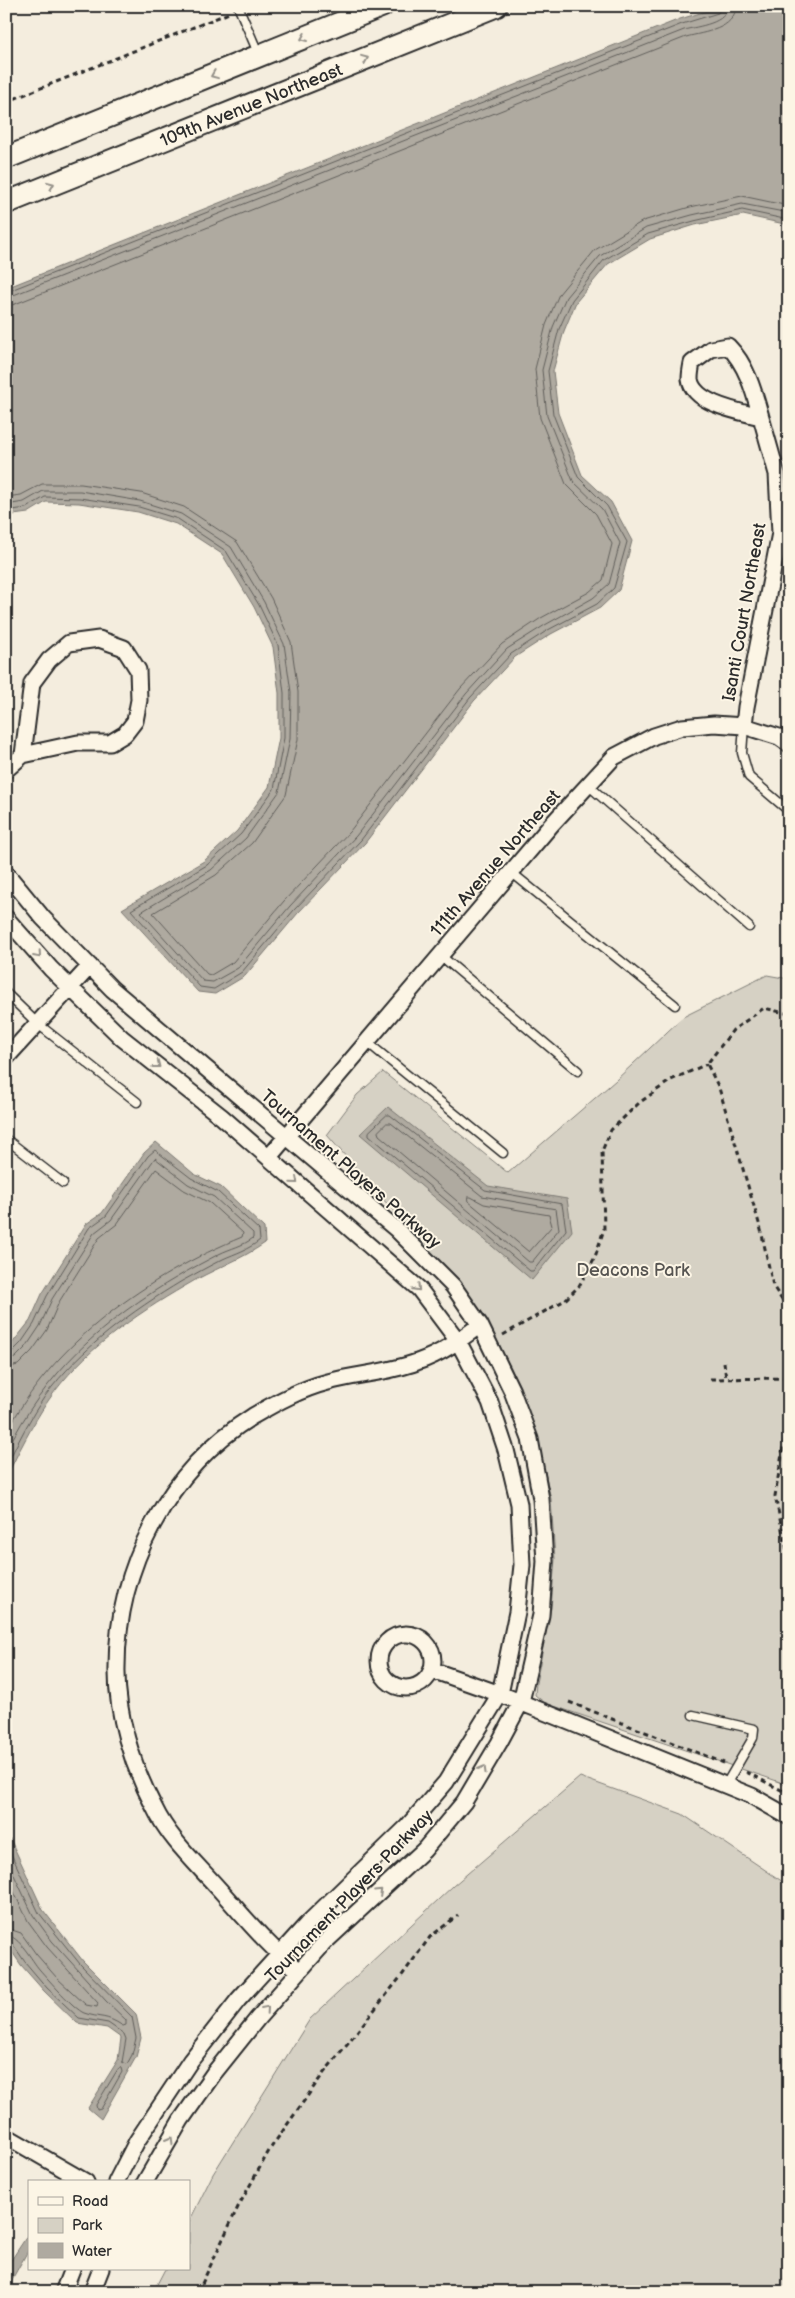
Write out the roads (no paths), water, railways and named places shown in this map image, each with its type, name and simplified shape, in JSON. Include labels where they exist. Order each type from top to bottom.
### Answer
[{"type":"main road","points":[[6,158],[382,6]]},
{"type":"main road","name":"109th Avenue Northeast","points":[[6,203],[496,6]]},
{"type":"street","name":"Isanti Court Northeast","points":[[744,726],[746,707],[784,543],[780,534],[777,474],[753,388],[738,356],[728,346],[711,349],[692,363],[690,380],[701,396],[722,407],[761,417]]},
{"type":"street","points":[[6,770],[23,755],[78,743],[110,743],[125,734],[135,721],[139,700],[138,670],[124,648],[99,639],[69,644],[49,660],[32,683],[23,755]]},
{"type":"street","name":"111th Avenue Northeast","points":[[269,1157],[511,872],[614,757],[654,736],[682,726],[714,724],[744,726],[779,737],[789,744]]},
{"type":"street","name":"Tournament Players Parkway","points":[[6,873],[43,918],[112,989],[396,1229],[453,1286],[480,1324],[512,1391],[530,1440],[541,1500],[545,1561],[541,1614],[521,1702],[464,1802],[424,1850],[326,1942],[299,1971],[214,2073],[181,2120],[146,2180]]},
{"type":"street","name":"Tournament Players Parkway","points":[[6,918],[51,969],[122,1038],[222,1117],[419,1289],[458,1341],[490,1402],[506,1450],[519,1504],[522,1565],[517,1612],[500,1694],[446,1782],[408,1827],[278,1954],[238,2000],[192,2060],[136,2141],[117,2180]]},
{"type":"street","points":[[6,1058],[90,966]]},
{"type":"street","points":[[299,1971],[278,1954],[173,1838],[154,1809],[126,1736],[120,1703],[116,1667],[124,1600],[146,1538],[162,1509],[180,1482],[206,1452],[227,1434],[268,1408],[302,1390],[328,1382],[410,1365],[439,1353],[480,1324]]},
{"type":"street","points":[[432,1670],[521,1702],[752,1796],[789,1817]]},
{"type":"street","points":[[6,2136],[83,2180]]},
{"type":"street","points":[[63,2292],[72,2270]]},
{"type":"street","points":[[92,2292],[101,2270]]},
{"type":"lane","points":[[239,8],[259,57]]},
{"type":"lane","points":[[744,726],[742,753],[749,777],[789,811]]},
{"type":"lane","points":[[588,785],[749,927]]},
{"type":"lane","points":[[511,872],[675,1006]]},
{"type":"lane","points":[[440,956],[578,1071]]},
{"type":"lane","points":[[6,993],[38,1024],[136,1102]]},
{"type":"lane","points":[[367,1042],[503,1153]]},
{"type":"lane","points":[[6,1140],[63,1183]]},
{"type":"lane","points":[[693,1715],[754,1729],[753,1738],[725,1786]]},
{"type":"water","points":[[724,6],[789,8],[789,225],[743,215],[695,225],[650,239],[608,264],[576,302],[564,331],[553,371],[558,413],[582,475],[611,502],[632,541],[619,590],[600,608],[551,634],[515,657],[474,701],[365,843],[298,913],[245,976],[215,994],[198,992],[122,909],[204,861],[237,831],[269,787],[279,738],[279,693],[273,647],[254,607],[222,554],[176,524],[138,512],[79,503],[46,502],[28,513],[6,516],[6,288],[680,19]]},
{"type":"water","points":[[388,1107],[488,1186],[567,1199],[572,1231],[532,1280],[360,1134]]},
{"type":"water","points":[[156,1142],[194,1174],[221,1187],[264,1228],[265,1243],[246,1255],[195,1280],[147,1309],[110,1336],[76,1366],[48,1401],[26,1438],[6,1478],[6,1351],[30,1321],[42,1294],[86,1224],[102,1213],[144,1153]]},
{"type":"water","points":[[6,1830],[43,1910],[83,1961],[136,2014],[141,2038],[136,2057],[101,2119],[88,2108],[118,2060],[121,2038],[107,2028],[77,2023],[44,1991],[21,1965],[6,1943]]},
{"type":"water","points":[[28,2235],[28,2251],[6,2290],[6,2268]]},
{"type":"park label","name":"Deacons Park","points":[[633,1270]]}]
